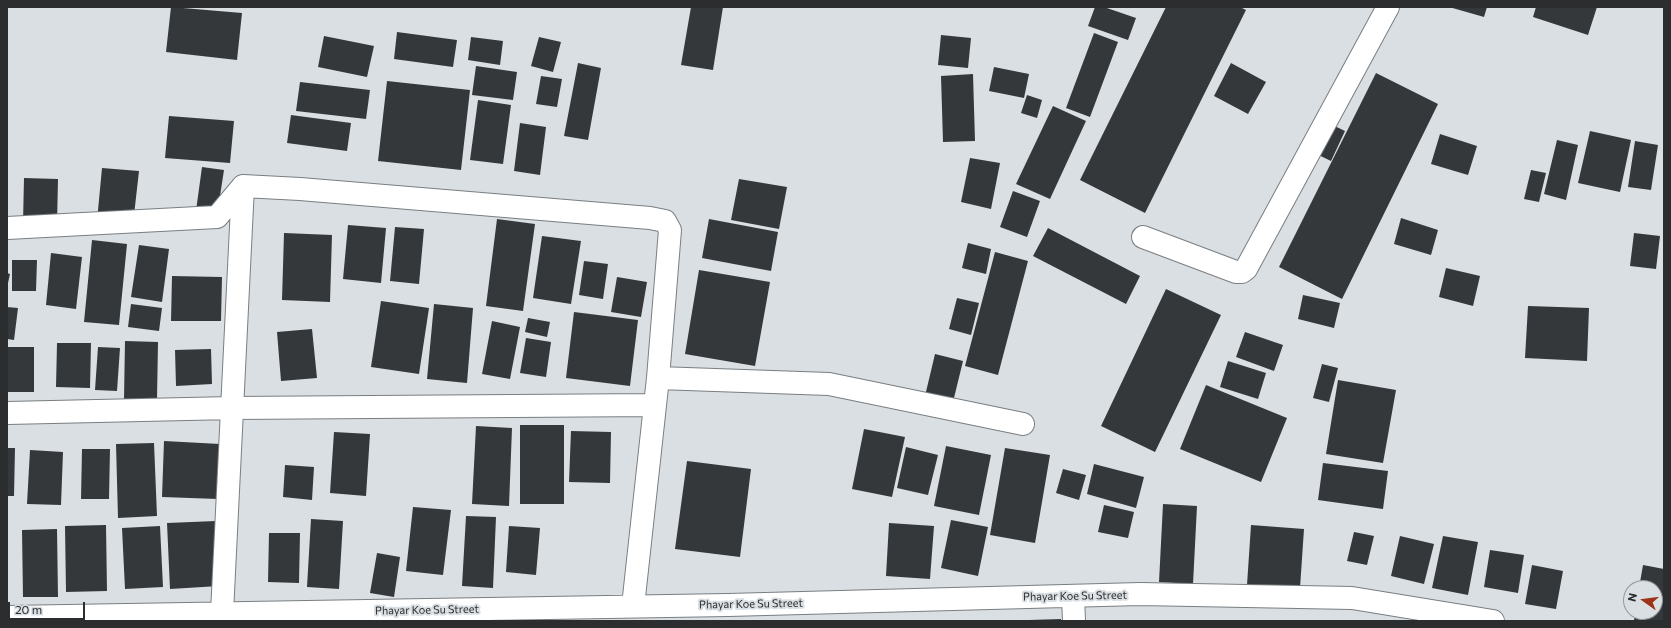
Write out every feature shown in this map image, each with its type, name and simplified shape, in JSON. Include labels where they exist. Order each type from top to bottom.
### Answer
[{"type":"street","points":[[1143,237],[1236,272],[1242,272],[1246,269],[1388,7]]},
{"type":"street","points":[[7,228],[217,217],[243,186]]},
{"type":"street","points":[[243,186],[308,190],[665,221],[670,230],[658,378],[633,606]]},
{"type":"street","points":[[222,613],[243,186]]},
{"type":"street","points":[[658,378],[829,384],[1023,424]]},
{"type":"street","points":[[7,413],[232,408],[654,405]]},
{"type":"street","name":"Phayar Koe Su Street","points":[[7,617],[633,606],[1140,594],[1352,598],[1493,621]]},
{"type":"street","points":[[1073,596],[1074,621]]},
{"type":"building","points":[[171,7],[242,13],[237,60],[166,52]]},
{"type":"building","points":[[691,7],[723,7],[713,70],[681,65]]},
{"type":"building","points":[[1095,7],[1104,7],[1136,18],[1128,40],[1088,26]]},
{"type":"building","points":[[1166,7],[1240,7],[1246,10],[1145,213],[1080,180]]},
{"type":"building","points":[[1449,7],[1487,7],[1484,17]]},
{"type":"building","points":[[1536,7],[1597,7],[1588,35],[1533,17]]},
{"type":"building","points":[[397,32],[457,40],[453,67],[394,59]]},
{"type":"building","points":[[1094,33],[1118,42],[1090,117],[1066,108]]},
{"type":"building","points":[[941,35],[971,38],[968,68],[938,65]]},
{"type":"building","points":[[324,36],[374,46],[367,77],[318,67]]},
{"type":"building","points":[[471,37],[503,41],[500,65],[468,60]]},
{"type":"building","points":[[539,37],[561,42],[553,72],[531,66]]},
{"type":"building","points":[[578,63],[601,68],[588,140],[564,136]]},
{"type":"building","points":[[1231,63],[1266,82],[1248,114],[1214,96]]},
{"type":"building","points":[[476,66],[517,72],[513,100],[472,95]]},
{"type":"building","points":[[994,67],[1029,74],[1024,98],[989,91]]},
{"type":"building","points":[[1376,73],[1438,104],[1342,299],[1279,267]]},
{"type":"building","points":[[973,74],[975,141],[943,142],[941,76]]},
{"type":"building","points":[[541,76],[562,79],[557,107],[536,104]]},
{"type":"building","points":[[387,81],[470,90],[461,170],[378,161]]},
{"type":"building","points":[[300,82],[370,90],[366,119],[296,111]]},
{"type":"building","points":[[1027,95],[1042,100],[1037,118],[1021,113]]},
{"type":"building","points":[[478,100],[511,105],[503,164],[470,160]]},
{"type":"building","points":[[1053,106],[1086,121],[1050,199],[1016,184]]},
{"type":"building","points":[[291,115],[351,123],[347,151],[287,143]]},
{"type":"building","points":[[169,116],[234,121],[230,163],[165,158]]},
{"type":"building","points":[[1320,119],[1345,131],[1331,161],[1306,149]]},
{"type":"building","points":[[520,123],[546,127],[540,175],[514,171]]},
{"type":"building","points":[[1590,131],[1631,140],[1620,192],[1578,183]]},
{"type":"building","points":[[1440,134],[1477,146],[1468,175],[1431,164]]},
{"type":"building","points":[[1557,140],[1578,145],[1566,200],[1544,194]]},
{"type":"building","points":[[1635,141],[1658,145],[1651,190],[1628,187]]},
{"type":"building","points":[[970,158],[1000,163],[991,209],[961,202]]},
{"type":"building","points":[[202,167],[224,170],[216,222],[195,218]]},
{"type":"building","points":[[102,168],[139,171],[133,224],[97,221]]},
{"type":"building","points":[[1531,170],[1546,173],[1539,202],[1524,199]]},
{"type":"building","points":[[24,178],[58,179],[57,224],[23,223]]},
{"type":"building","points":[[739,179],[787,187],[779,229],[731,220]]},
{"type":"building","points":[[1013,191],[1040,201],[1027,237],[1000,227]]},
{"type":"building","points":[[1401,218],[1438,230],[1431,255],[1394,244]]},
{"type":"building","points":[[497,219],[535,224],[523,311],[486,306]]},
{"type":"building","points":[[709,219],[778,232],[771,271],[702,258]]},
{"type":"building","points":[[348,225],[386,228],[381,283],[343,279]]},
{"type":"building","points":[[395,227],[424,229],[419,284],[390,281]]},
{"type":"building","points":[[1048,228],[1140,276],[1126,304],[1033,256]]},
{"type":"building","points":[[284,233],[332,235],[330,302],[282,300]]},
{"type":"building","points":[[1634,233],[1660,236],[1656,269],[1630,266]]},
{"type":"building","points":[[542,236],[581,241],[571,304],[533,298]]},
{"type":"building","points":[[92,240],[127,244],[119,325],[84,322]]},
{"type":"building","points":[[968,243],[991,249],[986,274],[962,268]]},
{"type":"building","points":[[139,245],[169,249],[162,302],[131,297]]},
{"type":"building","points":[[995,252],[1028,261],[998,375],[965,366]]},
{"type":"building","points":[[51,253],[82,257],[76,309],[46,305]]},
{"type":"building","points":[[12,260],[37,260],[36,291],[12,291]]},
{"type":"building","points":[[584,261],[608,264],[603,299],[579,295]]},
{"type":"building","points":[[1446,268],[1480,276],[1473,306],[1439,297]]},
{"type":"building","points":[[699,270],[770,282],[755,366],[685,354]]},
{"type":"building","points":[[7,273],[10,274],[8,283],[7,283]]},
{"type":"building","points":[[172,276],[222,277],[221,321],[171,321]]},
{"type":"building","points":[[617,277],[647,282],[641,317],[611,312]]},
{"type":"building","points":[[1166,289],[1221,315],[1155,452],[1101,426]]},
{"type":"building","points":[[1303,295],[1340,303],[1334,328],[1298,319]]},
{"type":"building","points":[[957,298],[979,303],[971,335],[949,329]]},
{"type":"building","points":[[381,301],[429,308],[419,374],[371,367]]},
{"type":"building","points":[[131,304],[162,308],[159,331],[128,327]]},
{"type":"building","points":[[434,304],[473,308],[467,383],[427,379]]},
{"type":"building","points":[[1528,306],[1589,308],[1587,361],[1525,358]]},
{"type":"building","points":[[7,307],[18,308],[14,340],[7,339]]},
{"type":"building","points":[[574,312],[638,320],[630,386],[566,378]]},
{"type":"building","points":[[528,318],[550,322],[547,337],[525,332]]},
{"type":"building","points":[[492,321],[520,327],[510,379],[482,374]]},
{"type":"building","points":[[312,329],[317,378],[281,381],[277,332]]},
{"type":"building","points":[[1245,332],[1283,345],[1274,371],[1236,357]]},
{"type":"building","points":[[526,338],[551,342],[546,377],[520,373]]},
{"type":"building","points":[[125,341],[158,342],[157,399],[124,399]]},
{"type":"building","points":[[57,343],[91,343],[90,388],[56,387]]},
{"type":"building","points":[[7,347],[34,347],[34,392],[7,392]]},
{"type":"building","points":[[98,347],[120,348],[117,391],[95,390]]},
{"type":"building","points":[[211,349],[212,384],[176,386],[175,350]]},
{"type":"building","points":[[935,354],[963,361],[953,402],[925,396]]},
{"type":"building","points":[[1228,361],[1266,373],[1258,399],[1220,387]]},
{"type":"building","points":[[1322,364],[1338,368],[1329,402],[1313,398]]},
{"type":"building","points":[[1338,380],[1396,390],[1383,463],[1326,454]]},
{"type":"building","points":[[1206,385],[1287,418],[1261,482],[1180,449]]},
{"type":"building","points":[[520,425],[564,425],[564,504],[520,504]]},
{"type":"building","points":[[476,426],[512,428],[509,506],[472,504]]},
{"type":"building","points":[[864,429],[905,437],[892,497],[852,489]]},
{"type":"building","points":[[571,431],[611,432],[610,483],[569,482]]},
{"type":"building","points":[[334,432],[370,434],[366,496],[330,493]]},
{"type":"building","points":[[164,441],[220,444],[218,499],[162,497]]},
{"type":"building","points":[[154,443],[157,516],[118,518],[116,444]]},
{"type":"building","points":[[946,446],[991,455],[979,515],[934,506]]},
{"type":"building","points":[[906,447],[938,455],[928,495],[897,488]]},
{"type":"building","points":[[7,448],[15,448],[14,496],[7,496]]},
{"type":"building","points":[[1005,448],[1050,455],[1035,543],[990,535]]},
{"type":"building","points":[[82,449],[110,449],[109,499],[81,499]]},
{"type":"building","points":[[30,450],[63,452],[61,505],[27,504]]},
{"type":"building","points":[[687,461],[751,469],[740,557],[675,549]]},
{"type":"building","points":[[1323,463],[1388,471],[1383,509],[1318,500]]},
{"type":"building","points":[[1094,464],[1144,477],[1136,508],[1087,494]]},
{"type":"building","points":[[285,465],[314,467],[312,500],[283,497]]},
{"type":"building","points":[[1063,469],[1086,475],[1079,500],[1056,493]]},
{"type":"building","points":[[1163,504],[1197,506],[1193,584],[1159,582]]},
{"type":"building","points":[[1104,505],[1134,512],[1128,538],[1098,532]]},
{"type":"building","points":[[413,507],[451,510],[443,575],[406,571]]},
{"type":"building","points":[[466,516],[496,517],[493,588],[462,586]]},
{"type":"building","points":[[311,519],[343,521],[339,589],[307,587]]},
{"type":"building","points":[[951,520],[988,527],[978,576],[941,568]]},
{"type":"building","points":[[216,521],[219,586],[170,589],[167,523]]},
{"type":"building","points":[[889,523],[934,526],[930,579],[886,576]]},
{"type":"building","points":[[106,525],[107,591],[66,592],[65,526]]},
{"type":"building","points":[[1251,525],[1304,529],[1300,588],[1247,585]]},
{"type":"building","points":[[160,526],[163,587],[125,589],[122,528]]},
{"type":"building","points":[[509,526],[540,528],[536,575],[506,572]]},
{"type":"building","points":[[57,529],[58,597],[23,597],[22,530]]},
{"type":"building","points":[[1354,532],[1374,536],[1367,565],[1347,561]]},
{"type":"building","points":[[269,533],[300,533],[299,583],[268,582]]},
{"type":"building","points":[[1400,536],[1434,544],[1424,584],[1391,576]]},
{"type":"building","points":[[1443,536],[1478,542],[1468,595],[1432,588]]},
{"type":"building","points":[[1490,550],[1524,555],[1518,593],[1484,587]]},
{"type":"building","points":[[377,553],[400,557],[394,597],[370,593]]},
{"type":"building","points":[[1532,565],[1563,571],[1556,609],[1525,604]]},
{"type":"building","points":[[1643,565],[1664,569],[1664,621],[1634,621],[1663,620],[1663,580],[1640,580]]},
{"type":"building","points":[[1061,619],[1061,621],[1029,621],[1029,620]]}]
